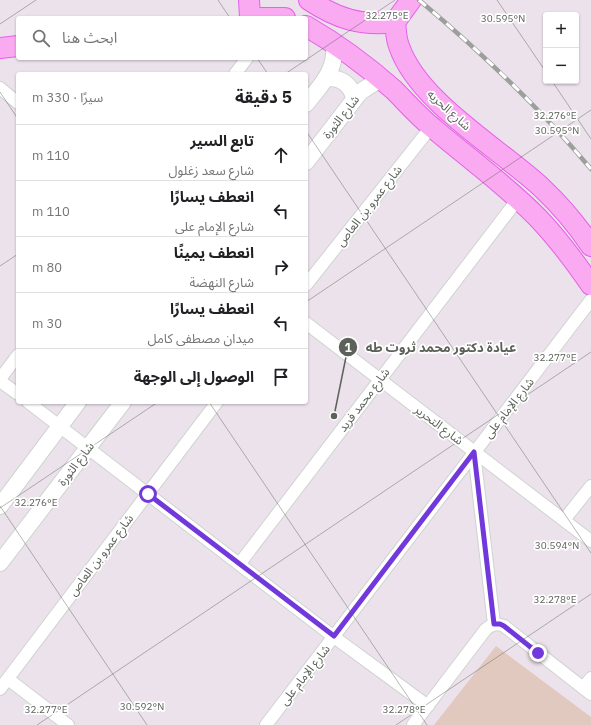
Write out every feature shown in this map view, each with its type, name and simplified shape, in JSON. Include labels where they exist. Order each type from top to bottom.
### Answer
[{"type":"main road","points":[[250,0],[250,16]]},
{"type":"main road","points":[[309,0],[331,14],[351,21],[372,24],[395,22],[411,0]]},
{"type":"main road","name":"شارع الحريه","points":[[395,22],[397,40],[404,58],[410,69],[427,91],[454,116],[542,188],[564,212],[591,246]]},
{"type":"main road","name":"شارع الحريه","points":[[308,27],[334,44],[383,81],[431,127],[518,199],[558,240],[591,285]]},
{"type":"main road","points":[[0,48],[16,46]]},
{"type":"main road","points":[[412,108],[427,91]]},
{"type":"main road","points":[[482,168],[497,150]]},
{"type":"street","points":[[308,101],[331,71],[335,53],[334,44]]},
{"type":"street","points":[[236,72],[246,60]]},
{"type":"street","points":[[326,78],[337,78],[347,84],[353,93],[354,98]]},
{"type":"street","name":"شارع الثورة","points":[[308,159],[354,98],[366,87],[383,81]]},
{"type":"street","points":[[0,88],[16,101]]},
{"type":"street","name":"شارع عمرو بن العاص","points":[[308,282],[431,127]]},
{"type":"street","name":"شارع محمد فريد","points":[[240,563],[518,199]]},
{"type":"street","name":"شارع الإمام على","points":[[266,725],[591,300]]},
{"type":"street","name":"شارع التحرير","points":[[308,325],[591,541]]},
{"type":"street","points":[[16,358],[0,380],[16,392]]},
{"type":"street","points":[[31,404],[428,706]]},
{"type":"street","points":[[0,506],[76,404]]},
{"type":"street","name":"شارع الثورة","points":[[0,563],[121,404]]},
{"type":"street","name":"شارع عمرو بن العاص","points":[[0,689],[216,404]]},
{"type":"street","points":[[474,452],[494,624]]},
{"type":"street","points":[[564,520],[591,486]]},
{"type":"street","points":[[413,725],[486,629],[494,624],[504,626],[587,691],[591,678]]},
{"type":"street","points":[[8,679],[68,725]]},
{"type":"shaded area","points":[[496,646],[591,717],[591,725],[434,725]]},
{"type":"railway","points":[[419,0],[509,81],[551,124],[591,169]]},
{"type":"place","name":"عيادة دكتور محمد ثروت طه","points":[[334,416]]},
{"type":"route","points":[[148,494],[334,636],[474,452],[494,624],[504,626],[538,653]]}]
